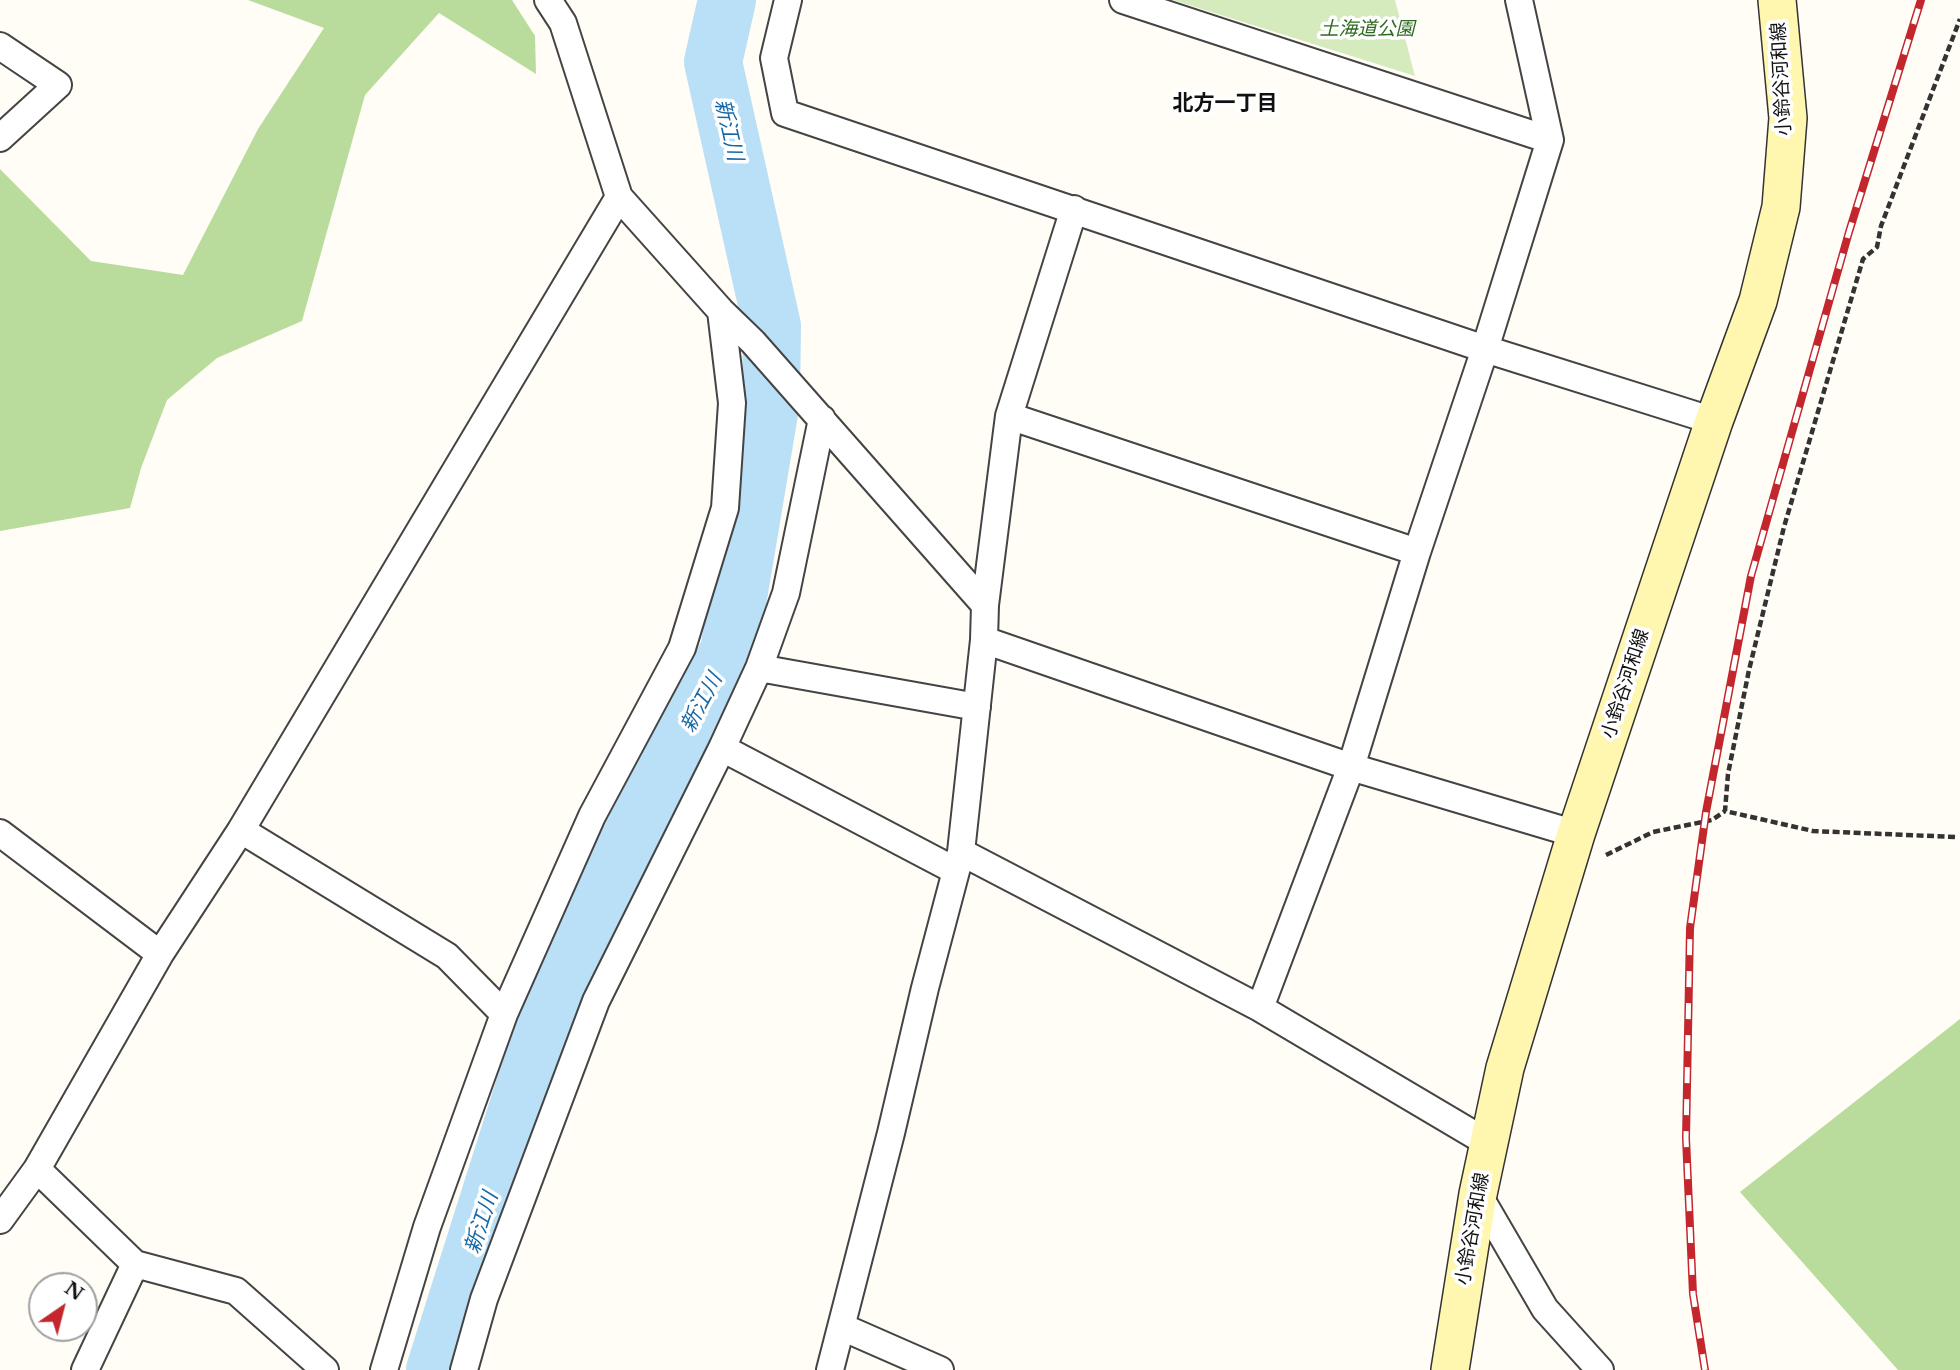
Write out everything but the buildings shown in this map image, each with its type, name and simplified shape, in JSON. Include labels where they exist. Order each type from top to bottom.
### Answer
[{"type":"main road","name":"小鈴谷河和線","points":[[1450,1370],[1478,1194],[1505,1068],[1573,846],[1714,421],[1758,301],[1781,206],[1788,118],[1777,0]]},
{"type":"street","points":[[548,0],[563,23],[619,197],[721,312],[753,342],[985,605]]},
{"type":"street","points":[[788,0],[774,58],[785,113],[1485,349],[1714,421]]},
{"type":"street","points":[[1123,0],[1550,140]]},
{"type":"street","points":[[1260,1008],[1351,768],[1417,552],[1485,349],[1550,140],[1519,0]]},
{"type":"street","points":[[0,46],[58,85],[0,138]]},
{"type":"street","points":[[0,1220],[37,1169],[160,954],[242,830],[619,197]]},
{"type":"street","points":[[830,1370],[959,861],[984,640],[985,605],[1009,416],[1074,209]]},
{"type":"street","points":[[384,1370],[427,1227],[505,1014],[592,816],[682,648],[725,508],[732,403],[721,312]]},
{"type":"street","points":[[1009,416],[1417,552]]},
{"type":"street","points":[[464,1370],[484,1300],[596,1001],[722,748],[759,667],[786,593],[822,419]]},
{"type":"street","points":[[984,640],[1573,846]]},
{"type":"street","points":[[759,667],[977,706]]},
{"type":"street","points":[[722,748],[1260,1008],[1488,1143]]},
{"type":"street","points":[[242,830],[447,956],[505,1014]]},
{"type":"street","points":[[0,832],[160,954]]},
{"type":"street","points":[[37,1169],[135,1264],[236,1291],[325,1370]]},
{"type":"street","points":[[1478,1194],[1545,1309],[1600,1370]]},
{"type":"street","points":[[85,1370],[135,1264]]},
{"type":"street","points":[[842,1327],[940,1370]]},
{"type":"path","points":[[1725,811],[1735,735],[1771,579],[1863,259],[1877,247],[1881,226],[1960,19]]},
{"type":"path","points":[[1573,846],[1589,864],[1653,832],[1712,820],[1725,811],[1813,831],[1955,837]]},
{"type":"green space","points":[[248,0],[512,0],[535,36],[536,74],[439,13],[365,95],[302,321],[217,358],[167,400],[141,468],[130,508],[0,531],[0,169],[91,261],[183,275],[258,129],[324,28]]},
{"type":"green space","name":"土海道公園","points":[[1173,0],[1395,0],[1415,76]]},
{"type":"green space","points":[[1960,1019],[1960,1370],[1898,1370],[1740,1192]]},
{"type":"waterway","name":"新江川","points":[[435,1370],[540,1038],[619,859],[729,651],[771,401],[772,326],[713,62],[727,0]]},
{"type":"railway","points":[[1705,1370],[1693,1294],[1686,1138],[1690,928],[1706,812],[1751,576],[1849,232],[1921,0]]},
{"type":"district","name":"北方一丁目","points":[[1225,104]]}]
